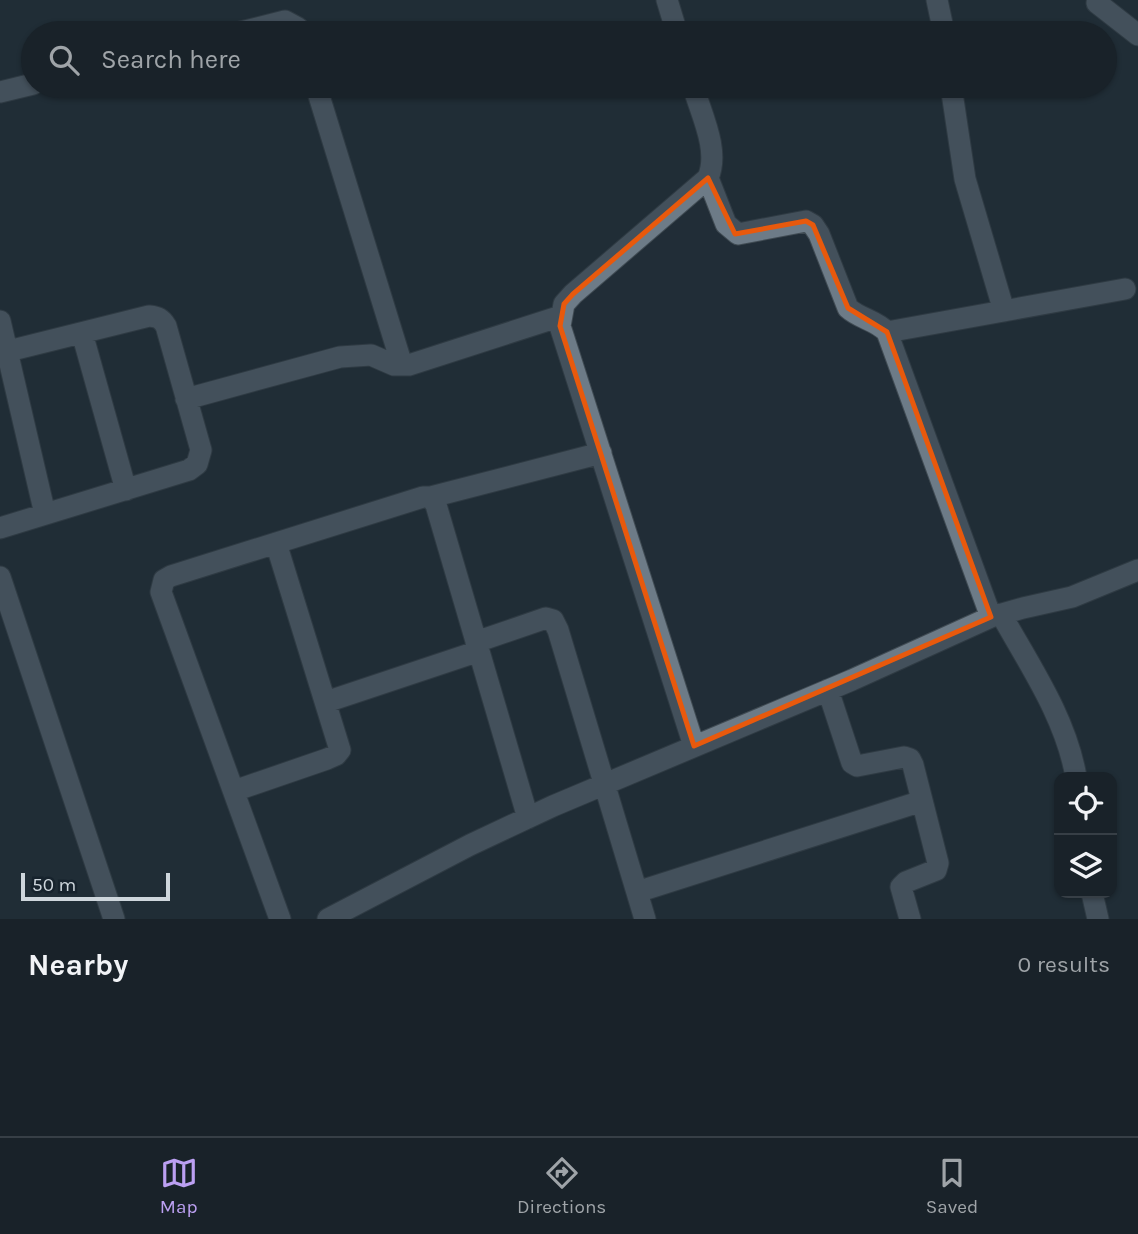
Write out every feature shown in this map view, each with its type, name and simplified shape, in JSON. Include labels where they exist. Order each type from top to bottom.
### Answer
[{"type":"street","points":[[667,0],[673,21]]},
{"type":"street","points":[[937,0],[941,21]]},
{"type":"street","points":[[1097,4],[1138,36]]},
{"type":"street","points":[[0,92],[21,87]]},
{"type":"street","points":[[320,98],[402,365]]},
{"type":"street","points":[[694,746],[560,326],[564,304],[573,294],[708,178],[713,165],[713,151],[697,98]]},
{"type":"street","points":[[953,98],[965,179],[1004,311]]},
{"type":"street","points":[[708,178],[726,224],[738,234],[807,221],[813,225],[848,308],[880,325],[887,332],[996,616],[1053,708],[1066,738],[1075,772]]},
{"type":"street","points":[[887,332],[1125,289]]},
{"type":"street","points":[[0,528],[189,470],[197,464],[201,450],[162,319],[149,316],[4,352]]},
{"type":"street","points":[[186,399],[340,357],[371,355],[394,365],[409,365],[561,316]]},
{"type":"street","points":[[0,321],[4,352],[45,514]]},
{"type":"street","points":[[82,333],[126,490]]},
{"type":"street","points":[[281,919],[161,592],[164,580],[423,497],[431,498],[601,453]]},
{"type":"street","points":[[431,498],[436,505],[528,818]]},
{"type":"street","points":[[234,791],[336,755],[340,750],[276,543]]},
{"type":"street","points":[[328,919],[528,818],[605,784],[996,616],[1072,597],[1138,570]]},
{"type":"street","points":[[0,577],[114,919]]},
{"type":"street","points":[[326,702],[478,647],[546,618],[553,620],[645,919]]},
{"type":"street","points":[[828,690],[852,763],[857,766],[898,757],[910,759],[938,863],[936,870],[906,882],[901,887],[910,919]]},
{"type":"street","points":[[637,892],[922,802]]},
{"type":"street","points":[[1093,898],[1098,919]]},
{"type":"highlighted area","points":[[708,178],[735,234],[806,221],[813,225],[848,308],[887,332],[991,617],[694,746],[560,326],[564,304],[573,294]]}]
